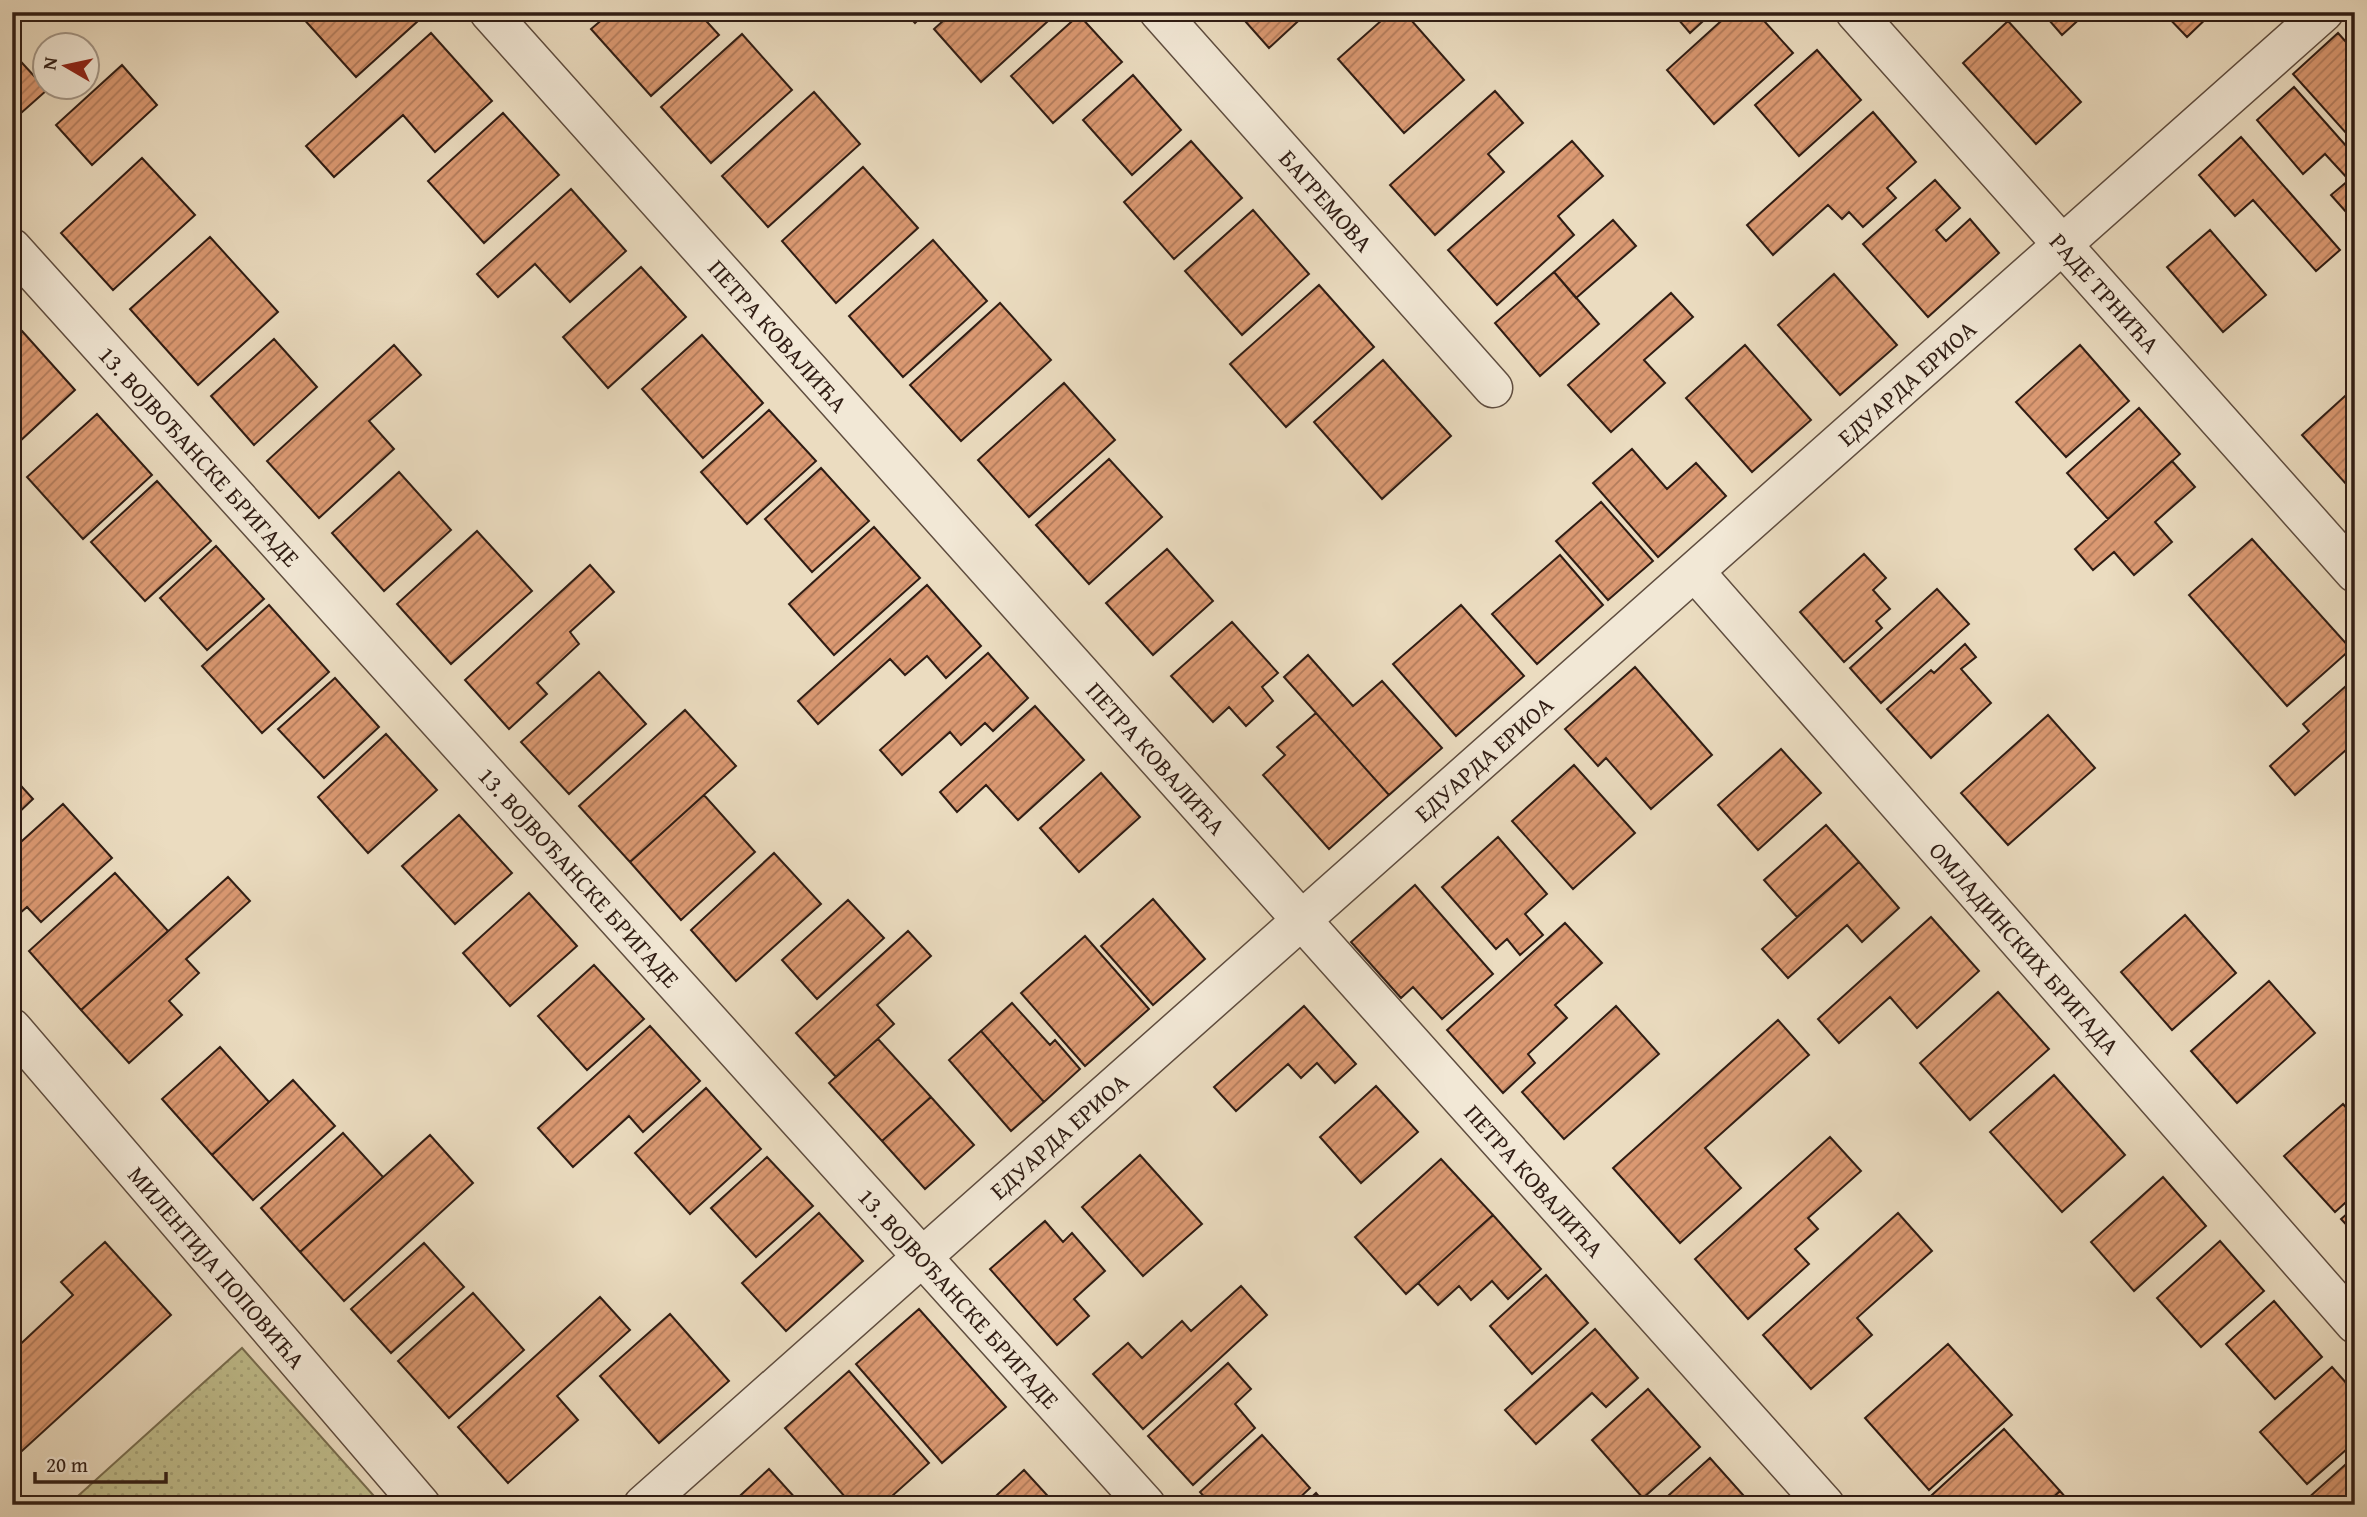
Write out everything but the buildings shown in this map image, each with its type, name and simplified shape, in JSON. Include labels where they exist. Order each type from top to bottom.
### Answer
[{"type":"street","name":"ПЕТРА КОВАЛИЋА","points":[[489,12],[1825,1505]]},
{"type":"street","name":"БАГРЕМОВА","points":[[1159,12],[1493,388]]},
{"type":"street","name":"РАДЕ ТРНИЋА","points":[[1855,12],[2355,573]]},
{"type":"street","name":"ЕДУАРДА ЕРИОА","points":[[643,1505],[2324,12]]},
{"type":"street","name":"13. ВОЈВОЂАНСКЕ БРИГАДЕ","points":[[12,248],[1146,1505]]},
{"type":"street","name":"ОМЛАДИНСКИХ БРИГАДА","points":[[1695,572],[2355,1324]]},
{"type":"street","name":"МИЛЕНТИЈА ПОПОВИЋА","points":[[20,1051],[421,1505]]},
{"type":"shaded area","points":[[242,1348],[382,1505],[68,1505]]}]
